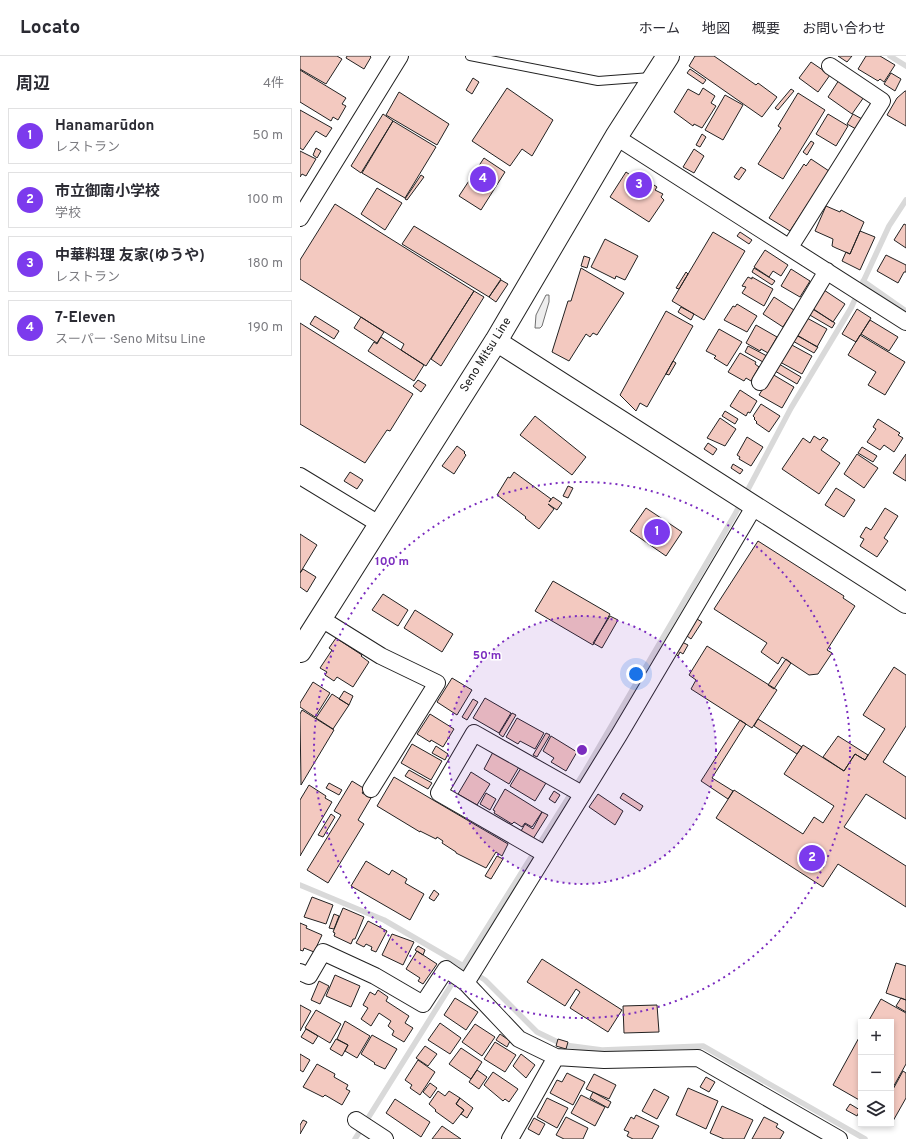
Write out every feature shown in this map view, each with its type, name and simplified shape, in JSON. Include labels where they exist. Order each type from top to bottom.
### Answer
[{"type":"main road","name":"Seno Mitsu Line","points":[[300,651],[496,341],[616,137],[668,56]]},
{"type":"street","points":[[300,218],[400,56]]},
{"type":"street","points":[[790,247],[882,101],[830,66]]},
{"type":"street","points":[[616,137],[906,322]]},
{"type":"street","points":[[760,382],[827,271]]},
{"type":"street","points":[[496,341],[906,603]]},
{"type":"street","points":[[300,476],[379,524]]},
{"type":"street","points":[[465,976],[538,850],[576,791],[619,735],[746,502]]},
{"type":"street","points":[[320,618],[381,656],[437,683],[371,789]]},
{"type":"street","points":[[538,850],[439,793],[474,733],[576,791]]},
{"type":"street","points":[[300,972],[309,976],[323,952],[374,976],[423,1004],[446,969],[465,976],[519,1039],[556,1057],[604,1060],[698,1058],[839,1139]]},
{"type":"street","points":[[510,1139],[556,1057]]},
{"type":"street","points":[[356,1120],[385,1139]]},
{"type":"lane","points":[[470,56],[598,81],[655,77]]},
{"type":"shaded area","points":[[546,295],[549,295],[549,302],[542,326],[540,328],[535,328],[536,315]]},
{"type":"building","points":[[300,56],[337,56],[342,59],[326,84],[300,69]]},
{"type":"building","points":[[347,56],[371,57],[364,69],[346,58]]},
{"type":"building","points":[[695,56],[714,56],[756,85],[758,83],[777,97],[762,117],[689,66]]},
{"type":"building","points":[[838,56],[852,56],[847,62]]},
{"type":"building","points":[[866,56],[880,56],[895,65],[884,82],[880,79],[878,81],[858,69]]},
{"type":"building","points":[[811,62],[830,75],[818,92],[799,78]]},
{"type":"building","points":[[690,69],[706,80],[703,84],[687,73]]},
{"type":"building","points":[[300,70],[346,98],[342,104],[346,106],[338,120],[333,117],[331,121],[300,102]]},
{"type":"building","points":[[891,73],[901,79],[895,91],[884,84]]},
{"type":"building","points":[[473,78],[479,82],[472,94],[466,90]]},
{"type":"building","points":[[839,80],[864,97],[852,114],[828,97]]},
{"type":"building","points":[[507,88],[553,120],[532,156],[522,149],[510,166],[472,141]]},
{"type":"building","points":[[703,88],[715,96],[711,103],[716,106],[702,128],[694,124],[693,126],[674,112],[688,89],[699,95]]},
{"type":"building","points":[[791,89],[794,91],[778,110],[775,108]]},
{"type":"building","points":[[905,91],[906,126],[887,115],[897,98]]},
{"type":"building","points":[[399,92],[449,124],[437,145],[386,115]]},
{"type":"building","points":[[798,93],[825,110],[783,179],[758,164],[781,128],[778,126]]},
{"type":"building","points":[[725,95],[743,105],[723,140],[705,130]]},
{"type":"building","points":[[300,110],[332,128],[326,137],[316,131],[303,150],[300,148]]},
{"type":"building","points":[[383,114],[393,121],[361,173],[351,166]]},
{"type":"building","points":[[828,114],[848,126],[836,146],[816,134]]},
{"type":"building","points":[[853,114],[862,119],[856,129],[847,124]]},
{"type":"building","points":[[393,121],[436,147],[405,198],[362,173]]},
{"type":"building","points":[[702,134],[706,137],[700,147],[696,145]]},
{"type":"building","points":[[811,141],[814,143],[807,155],[803,152]]},
{"type":"building","points":[[316,148],[321,151],[317,158],[313,155]]},
{"type":"building","points":[[694,149],[704,156],[694,173],[683,167]]},
{"type":"building","points":[[300,151],[316,159],[306,176],[302,174],[300,177]]},
{"type":"building","points":[[484,158],[505,172],[481,210],[459,196]]},
{"type":"building","points":[[811,159],[829,171],[790,231],[769,218],[804,164],[806,166]]},
{"type":"building","points":[[741,167],[746,170],[739,180],[734,177]]},
{"type":"building","points":[[626,172],[643,184],[646,180],[657,187],[655,190],[663,194],[661,197],[664,200],[649,222],[610,197]]},
{"type":"building","points":[[421,175],[424,177],[407,200],[405,199]]},
{"type":"building","points":[[377,188],[402,203],[385,230],[361,214]]},
{"type":"building","points":[[335,204],[474,291],[426,366],[401,350],[404,344],[300,279],[300,260]]},
{"type":"building","points":[[826,206],[840,212],[841,210],[864,222],[850,254],[832,246],[833,239],[815,231]]},
{"type":"building","points":[[904,224],[906,225],[906,248],[894,240]]},
{"type":"building","points":[[414,226],[501,279],[489,297],[402,244]]},
{"type":"building","points":[[860,231],[875,237],[860,270],[842,261],[846,252],[850,254]]},
{"type":"building","points":[[713,232],[745,251],[704,320],[672,301]]},
{"type":"building","points":[[740,232],[752,240],[749,244],[737,236]]},
{"type":"building","points":[[605,239],[638,256],[625,280],[616,276],[615,279],[591,267]]},
{"type":"building","points":[[765,250],[788,265],[781,276],[773,271],[769,277],[754,267]]},
{"type":"building","points":[[886,255],[906,265],[906,272],[904,272],[898,283],[877,271]]},
{"type":"building","points":[[584,256],[590,258],[587,268],[581,266]]},
{"type":"building","points":[[581,268],[624,293],[597,335],[593,333],[590,337],[586,334],[569,361],[552,352],[568,301],[571,301]]},
{"type":"building","points":[[754,268],[775,281],[772,285],[752,272]]},
{"type":"building","points":[[791,269],[810,281],[800,297],[781,286]]},
{"type":"building","points":[[686,272],[688,274],[679,289],[676,288]]},
{"type":"building","points":[[748,277],[752,279],[752,277],[773,289],[764,306],[742,293],[746,287],[742,286]]},
{"type":"building","points":[[501,280],[508,284],[496,302],[489,297]]},
{"type":"building","points":[[824,290],[845,304],[833,322],[812,308]]},
{"type":"building","points":[[474,291],[484,297],[441,366],[431,359]]},
{"type":"building","points":[[774,297],[794,310],[783,327],[763,314]]},
{"type":"building","points":[[737,304],[757,316],[747,332],[724,320],[733,306],[735,307]]},
{"type":"building","points":[[681,307],[694,314],[691,320],[678,312]]},
{"type":"building","points":[[811,308],[835,323],[832,328],[808,314]]},
{"type":"building","points":[[857,309],[871,318],[856,342],[842,334]]},
{"type":"building","points":[[666,311],[693,326],[647,407],[640,403],[636,411],[620,395]]},
{"type":"building","points":[[315,316],[339,331],[334,339],[310,324]]},
{"type":"building","points":[[361,317],[384,332],[377,343],[354,328]]},
{"type":"building","points":[[807,318],[827,329],[817,347],[797,335]]},
{"type":"building","points":[[870,320],[898,337],[889,351],[861,334]]},
{"type":"building","points":[[300,323],[413,394],[390,431],[387,430],[365,463],[300,424]]},
{"type":"building","points":[[756,325],[777,337],[768,353],[761,349],[760,351],[746,343]]},
{"type":"building","points":[[719,329],[742,342],[727,366],[714,358],[716,356],[706,351]]},
{"type":"building","points":[[794,334],[818,347],[814,353],[791,340]]},
{"type":"building","points":[[860,335],[905,362],[885,395],[868,385],[876,372],[848,355]]},
{"type":"building","points":[[381,337],[424,365],[414,381],[368,351],[374,342],[377,344]]},
{"type":"building","points":[[790,344],[812,356],[802,374],[780,362]]},
{"type":"building","points":[[748,346],[767,356],[763,362],[745,352]]},
{"type":"building","points":[[740,353],[756,362],[755,364],[759,367],[751,381],[746,378],[744,381],[728,372]]},
{"type":"building","points":[[673,361],[676,363],[669,375],[666,374]]},
{"type":"building","points":[[779,364],[801,377],[797,384],[775,371]]},
{"type":"building","points":[[772,374],[794,387],[782,408],[759,395]]},
{"type":"building","points":[[418,380],[426,385],[421,392],[413,386]]},
{"type":"building","points":[[740,390],[757,401],[750,413],[748,412],[746,416],[730,406]]},
{"type":"building","points":[[761,404],[780,416],[769,432],[756,423],[757,422],[753,416]]},
{"type":"building","points":[[725,411],[738,419],[735,424],[722,416]]},
{"type":"building","points":[[535,416],[586,457],[572,475],[520,435]]},
{"type":"building","points":[[720,418],[736,429],[725,446],[707,438]]},
{"type":"building","points":[[878,419],[900,433],[898,435],[903,438],[894,452],[884,445],[880,450],[867,442],[876,429],[873,427]]},
{"type":"building","points":[[814,436],[820,440],[823,437],[828,440],[821,450],[840,463],[819,494],[782,469],[803,438],[810,443]]},
{"type":"building","points":[[747,437],[763,447],[751,466],[739,459],[740,457],[737,455]]},
{"type":"building","points":[[708,443],[717,449],[713,455],[704,449]]},
{"type":"building","points":[[457,446],[465,452],[464,453],[466,455],[454,474],[442,466]]},
{"type":"building","points":[[862,447],[877,456],[873,462],[858,453]]},
{"type":"building","points":[[857,454],[878,468],[864,488],[844,474]]},
{"type":"building","points":[[906,454],[906,481],[893,473]]},
{"type":"building","points":[[733,464],[743,470],[740,474],[731,468]]},
{"type":"building","points":[[350,472],[363,480],[357,489],[344,481]]},
{"type":"building","points":[[514,472],[551,499],[549,502],[553,497],[562,503],[557,510],[548,504],[554,509],[539,529],[497,495],[508,477],[510,478]]},
{"type":"building","points":[[568,486],[573,488],[568,498],[563,496]]},
{"type":"building","points":[[836,488],[855,500],[844,517],[825,505]]},
{"type":"building","points":[[646,508],[682,532],[666,556],[630,531]]},
{"type":"building","points":[[885,508],[898,516],[884,538],[888,541],[877,557],[860,546],[864,539],[860,537],[866,527],[871,530]]},
{"type":"building","points":[[300,534],[317,545],[300,573]]},
{"type":"building","points":[[758,541],[844,596],[843,598],[855,606],[827,650],[832,653],[818,674],[809,675],[782,657],[778,664],[761,652],[767,643],[714,609]]},
{"type":"building","points":[[303,569],[316,577],[307,592],[300,587],[300,573]]},
{"type":"building","points":[[553,581],[610,614],[593,645],[535,611]]},
{"type":"building","points":[[383,594],[408,610],[398,626],[372,610]]},
{"type":"building","points":[[415,610],[453,634],[442,652],[404,628]]},
{"type":"building","points":[[610,616],[618,620],[602,648],[593,643]]},
{"type":"building","points":[[697,619],[702,622],[691,639],[687,636]]},
{"type":"building","points":[[336,638],[362,655],[361,656],[369,662],[353,687],[337,677],[334,681],[325,675],[327,672],[320,668],[332,650],[329,648]]},
{"type":"building","points":[[682,642],[688,645],[683,654],[680,652],[678,656],[676,654]]},
{"type":"building","points":[[707,646],[777,690],[752,728],[691,689],[696,680],[689,675]]},
{"type":"building","points":[[786,659],[791,663],[774,689],[768,685]]},
{"type":"building","points":[[894,667],[906,675],[906,726],[883,762],[906,777],[906,819],[866,794],[844,827],[906,866],[906,907],[838,864],[823,887],[716,818],[734,790],[803,834],[814,817],[823,823],[834,806],[784,774],[803,745],[844,771],[855,754],[865,760],[885,729],[863,715]]},
{"type":"building","points":[[452,678],[472,690],[457,715],[437,702]]},
{"type":"building","points":[[313,682],[330,693],[315,717],[300,707],[300,703]]},
{"type":"building","points":[[344,691],[353,696],[349,705],[339,699]]},
{"type":"building","points":[[332,694],[349,705],[333,729],[316,718]]},
{"type":"building","points":[[485,698],[511,713],[499,733],[473,718]]},
{"type":"building","points":[[473,699],[478,702],[467,720],[462,717]]},
{"type":"building","points":[[302,710],[334,730],[301,785],[300,714]]},
{"type":"building","points":[[512,713],[516,715],[503,737],[499,734]]},
{"type":"building","points":[[430,714],[454,729],[443,747],[431,740],[430,742],[417,734]]},
{"type":"building","points":[[517,718],[544,733],[535,749],[520,741],[518,744],[506,737]]},
{"type":"building","points":[[758,719],[802,747],[797,754],[754,726]]},
{"type":"building","points":[[740,720],[746,724],[712,778],[733,791],[728,799],[701,781]]},
{"type":"building","points":[[546,733],[550,735],[537,757],[533,755]]},
{"type":"building","points":[[551,736],[577,752],[566,771],[551,762],[554,758],[543,751]]},
{"type":"building","points":[[838,736],[868,755],[865,760],[855,754],[844,771],[823,757]]},
{"type":"building","points":[[412,744],[442,761],[431,780],[401,763]]},
{"type":"building","points":[[436,746],[448,754],[445,760],[432,753]]},
{"type":"building","points":[[493,752],[519,767],[509,784],[484,769]]},
{"type":"building","points":[[521,768],[546,783],[535,801],[510,786]]},
{"type":"building","points":[[409,770],[432,783],[428,789],[405,776]]},
{"type":"building","points":[[471,772],[490,784],[477,805],[458,794]]},
{"type":"building","points":[[394,777],[508,844],[502,856],[496,852],[486,868],[456,853],[442,843],[443,841],[437,837],[436,839],[420,832],[377,806]]},
{"type":"building","points":[[352,781],[365,789],[362,793],[371,798],[358,820],[364,824],[328,883],[307,870],[341,815],[334,811]]},
{"type":"building","points":[[329,783],[342,790],[339,795],[326,788]]},
{"type":"building","points":[[309,785],[326,796],[325,798],[332,802],[300,856],[300,800]]},
{"type":"building","points":[[505,789],[542,812],[532,827],[525,823],[522,827],[514,822],[512,824],[494,813],[495,811],[493,810]]},
{"type":"building","points":[[554,791],[560,795],[555,803],[549,799]]},
{"type":"building","points":[[486,793],[496,799],[490,810],[480,804]]},
{"type":"building","points":[[623,793],[643,806],[640,811],[620,798]]},
{"type":"building","points":[[598,794],[623,811],[615,825],[589,807]]},
{"type":"building","points":[[542,812],[548,815],[533,839],[521,831],[525,824],[533,829]]},
{"type":"building","points":[[331,814],[335,817],[323,837],[318,835]]},
{"type":"building","points":[[497,856],[503,859],[491,879],[485,876]]},
{"type":"building","points":[[366,861],[389,875],[392,870],[407,879],[405,883],[424,894],[410,920],[351,886]]},
{"type":"building","points":[[434,890],[439,894],[434,901],[429,898]]},
{"type":"building","points":[[312,897],[333,905],[326,924],[304,917]]},
{"type":"building","points":[[343,908],[364,917],[355,939],[353,939],[351,944],[334,936],[335,933],[333,932]]},
{"type":"building","points":[[334,914],[339,916],[334,929],[329,928]]},
{"type":"building","points":[[368,921],[387,931],[376,952],[371,950],[372,947],[366,944],[364,947],[356,943]]},
{"type":"building","points":[[300,923],[307,926],[306,928],[322,935],[314,952],[304,948],[303,951],[300,950]]},
{"type":"building","points":[[392,934],[414,942],[403,965],[382,955]]},
{"type":"building","points":[[418,946],[425,950],[423,955],[415,950]]},
{"type":"building","points":[[417,951],[437,964],[423,984],[418,981],[420,978],[406,969]]},
{"type":"building","points":[[542,959],[622,1010],[608,1032],[570,1008],[580,992],[576,989],[565,1006],[527,982]]},
{"type":"building","points":[[896,963],[906,966],[906,1000],[886,993]]},
{"type":"building","points":[[335,975],[360,986],[351,1007],[326,996]]},
{"type":"building","points":[[319,981],[329,986],[320,1004],[311,1000]]},
{"type":"building","points":[[378,990],[388,997],[386,1001],[409,1016],[405,1023],[413,1028],[404,1042],[392,1035],[394,1031],[388,1026],[391,1021],[379,1013],[371,1026],[361,1019],[368,1008],[363,1005],[370,992],[375,995]]},
{"type":"building","points":[[455,998],[478,1012],[466,1030],[444,1015]]},
{"type":"building","points":[[901,998],[906,1000],[906,1012],[896,1006]]},
{"type":"building","points":[[881,999],[906,1013],[906,1064],[894,1086],[894,1019],[870,1019]]},
{"type":"building","points":[[300,1005],[311,1011],[300,1031]]},
{"type":"building","points":[[657,1005],[659,1032],[624,1033],[623,1006]]},
{"type":"building","points":[[316,1010],[341,1024],[330,1043],[305,1028]]},
{"type":"building","points":[[345,1021],[370,1036],[357,1058],[345,1051],[348,1045],[337,1039]]},
{"type":"building","points":[[440,1023],[461,1038],[450,1054],[428,1040]]},
{"type":"building","points":[[475,1024],[495,1037],[482,1056],[462,1042]]},
{"type":"building","points":[[306,1029],[318,1036],[313,1044],[301,1037]]},
{"type":"building","points":[[500,1034],[510,1041],[507,1047],[496,1040]]},
{"type":"building","points":[[372,1035],[397,1049],[385,1069],[374,1064],[375,1063],[361,1054]]},
{"type":"building","points":[[336,1039],[348,1045],[342,1056],[330,1049]]},
{"type":"building","points":[[558,1039],[568,1042],[566,1049],[556,1046]]},
{"type":"building","points":[[858,1039],[858,1099],[833,1085]]},
{"type":"building","points":[[495,1042],[516,1055],[505,1072],[484,1059]]},
{"type":"building","points":[[425,1046],[437,1054],[428,1066],[416,1058]]},
{"type":"building","points":[[461,1048],[482,1062],[471,1079],[449,1064]]},
{"type":"building","points":[[300,1054],[310,1060],[303,1072],[300,1070]]},
{"type":"building","points":[[521,1054],[535,1065],[526,1078],[513,1066]]},
{"type":"building","points":[[418,1060],[435,1072],[420,1095],[410,1088],[412,1085],[405,1080]]},
{"type":"building","points":[[317,1064],[335,1074],[334,1077],[348,1085],[346,1089],[350,1091],[342,1105],[325,1095],[323,1097],[303,1087]]},
{"type":"building","points":[[477,1070],[487,1077],[479,1089],[469,1082]]},
{"type":"building","points":[[903,1071],[906,1073],[906,1098],[894,1119],[894,1091],[894,1088]]},
{"type":"building","points":[[493,1072],[518,1089],[509,1102],[505,1099],[503,1101],[484,1085]]},
{"type":"building","points":[[567,1073],[585,1082],[573,1105],[550,1093],[557,1080],[562,1082]]},
{"type":"building","points":[[594,1074],[616,1085],[609,1099],[586,1089]]},
{"type":"building","points":[[706,1077],[715,1082],[709,1092],[700,1087]]},
{"type":"building","points":[[430,1083],[437,1088],[430,1098],[423,1092]]},
{"type":"building","points":[[688,1088],[718,1101],[706,1129],[676,1115]]},
{"type":"building","points":[[654,1089],[669,1097],[657,1119],[642,1111]]},
{"type":"building","points":[[438,1091],[445,1096],[449,1091],[460,1098],[456,1104],[464,1110],[453,1124],[435,1111],[436,1110],[429,1104]]},
{"type":"building","points":[[593,1092],[611,1102],[608,1108],[590,1098]]},
{"type":"building","points":[[581,1095],[605,1107],[595,1126],[571,1113]]},
{"type":"building","points":[[460,1098],[473,1108],[467,1118],[461,1114],[464,1110],[456,1104]]},
{"type":"building","points":[[547,1098],[568,1108],[557,1128],[537,1117]]},
{"type":"building","points":[[395,1099],[430,1122],[421,1137],[386,1113]]},
{"type":"building","points":[[850,1104],[858,1109],[858,1114],[857,1116],[846,1110]]},
{"type":"building","points":[[722,1106],[753,1120],[744,1139],[724,1139],[710,1133]]},
{"type":"building","points":[[636,1115],[659,1126],[652,1139],[633,1139],[627,1136],[629,1132],[624,1130],[631,1117],[634,1119]]},
{"type":"building","points":[[566,1117],[588,1128],[583,1139],[564,1139],[556,1135]]},
{"type":"building","points":[[764,1117],[778,1124],[776,1127],[784,1132],[780,1139],[752,1139]]},
{"type":"building","points":[[534,1118],[545,1124],[539,1135],[528,1129]]},
{"type":"building","points":[[303,1120],[307,1122],[300,1134],[300,1125]]},
{"type":"building","points":[[442,1126],[461,1139],[432,1139]]},
{"type":"waterway","points":[[890,56],[906,66]]},
{"type":"waterway","points":[[355,1139],[585,771],[734,516],[791,408],[851,308],[889,226],[906,200]]},
{"type":"waterway","points":[[863,281],[906,311]]},
{"type":"waterway","points":[[300,885],[384,920],[465,967]]},
{"type":"waterway","points":[[474,973],[485,980],[537,1032],[564,1045],[602,1050],[703,1046],[865,1139]]},
{"type":"place","name":"7-Eleven","points":[[483,179]]},
{"type":"place","name":"中華料理 友家(ゆうや)","points":[[639,185]]},
{"type":"place","name":"Hanamarūdon","points":[[657,532]]},
{"type":"place","name":"市立御南小学校","points":[[812,858]]}]
